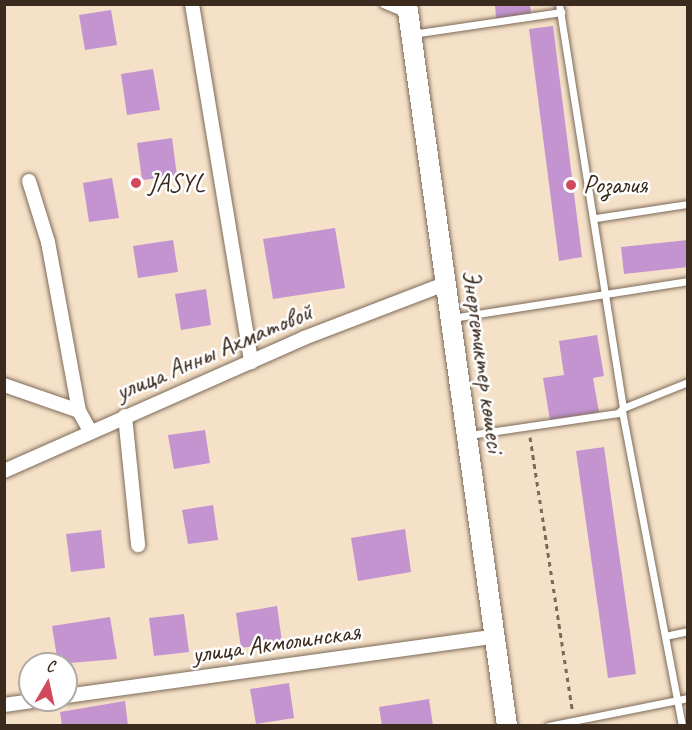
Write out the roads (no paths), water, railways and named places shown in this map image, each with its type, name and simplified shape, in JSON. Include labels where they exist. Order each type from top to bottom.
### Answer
[{"type":"main road","name":"Энергетиктер көшесі","points":[[408,10],[507,726]]},
{"type":"street","points":[[192,4],[251,362]]},
{"type":"street","points":[[28,181],[48,242],[79,411],[90,429]]},
{"type":"street","name":"улица Анны Ахматовой","points":[[4,471],[90,429],[445,284]]},
{"type":"street","points":[[4,385],[79,411]]},
{"type":"street","points":[[125,416],[138,545]]},
{"type":"street","name":"улица Акмолинская","points":[[78,694],[493,637]]},
{"type":"lane","points":[[383,4],[408,10]]},
{"type":"lane","points":[[410,35],[560,8],[608,293],[623,409],[675,701],[682,726]]},
{"type":"lane","points":[[596,218],[687,204]]},
{"type":"lane","points":[[450,318],[687,281]]},
{"type":"lane","points":[[466,435],[623,409],[687,382]]},
{"type":"lane","points":[[665,636],[687,631]]},
{"type":"lane","points":[[548,726],[687,698]]},
{"type":"place","name":"JASYL","points":[[136,183]]},
{"type":"place","name":"Розалия","points":[[571,185]]}]
